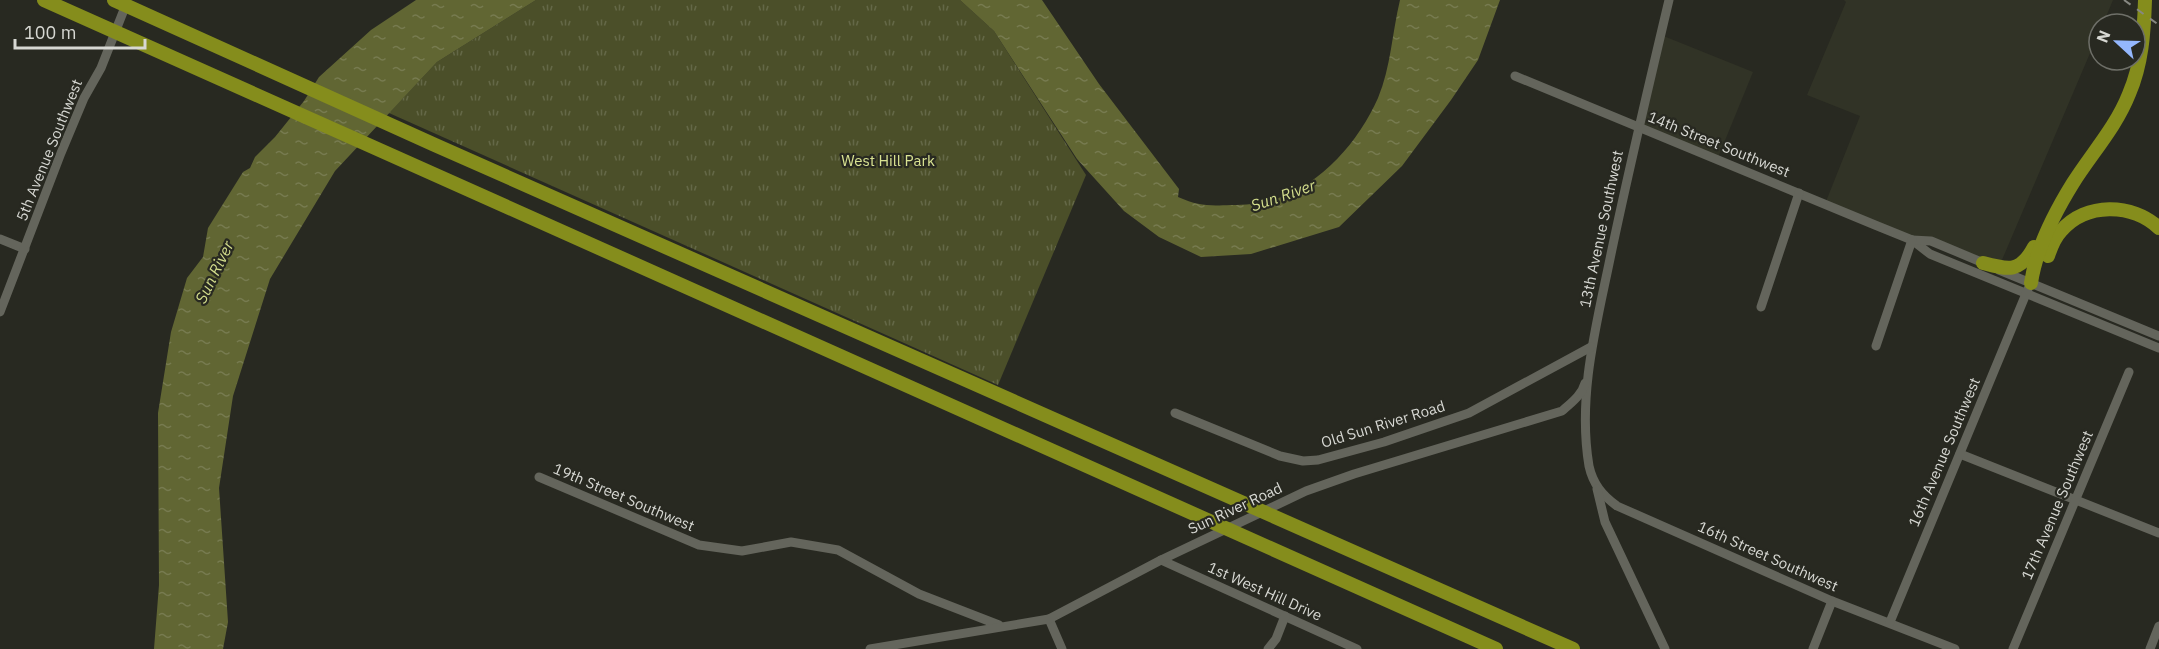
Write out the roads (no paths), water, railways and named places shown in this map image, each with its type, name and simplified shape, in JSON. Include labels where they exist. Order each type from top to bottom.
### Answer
[{"type":"highway","points":[[44,0],[1496,649]]},
{"type":"highway","points":[[114,0],[1573,649]]},
{"type":"highway","points":[[2028,288],[2033,267],[2050,224],[2073,183],[2119,116],[2136,76],[2141,52],[2145,0]]},
{"type":"highway","points":[[1983,263],[2011,267],[2027,261],[2046,224],[2060,207]]},
{"type":"highway","points":[[2028,288],[2041,271],[2054,240],[2061,230],[2094,211],[2124,209],[2141,214],[2159,228]]},
{"type":"street","name":"5th Avenue Southwest","points":[[0,312],[61,153],[84,98],[101,68],[128,0]]},
{"type":"street","name":"13th Avenue Southwest","points":[[1589,467],[1585,417],[1589,363],[1638,128],[1669,0]]},
{"type":"street","name":"14th Street Southwest","points":[[1515,76],[1912,240],[1930,254],[2159,336]]},
{"type":"street","points":[[1761,307],[1799,193]]},
{"type":"street","points":[[0,239],[25,249]]},
{"type":"street","points":[[1876,346],[1912,240]]},
{"type":"street","name":"14th Street Southwest","points":[[1912,240],[1930,241],[1983,263],[2028,288],[2159,348]]},
{"type":"street","name":"16th Avenue Southwest","points":[[1890,622],[2028,288]]},
{"type":"street","name":"Old Sun River Road","points":[[1174,413],[1280,456],[1303,461],[1318,460],[1384,442],[1469,413],[1592,347]]},
{"type":"street","name":"Sun River Road","points":[[870,649],[1049,619],[1161,560],[1306,491],[1354,474],[1562,411],[1575,400],[1583,388],[1589,363]]},
{"type":"street","name":"17th Avenue Southwest","points":[[2013,649],[2129,372]]},
{"type":"street","points":[[1960,454],[2159,533]]},
{"type":"street","name":"16th Street Southwest","points":[[1589,467],[1596,487],[1605,498],[1617,506],[1832,600],[1955,649]]},
{"type":"street","name":"19th Street Southwest","points":[[539,477],[699,546],[742,551],[791,542],[838,550],[919,594],[1002,626]]},
{"type":"street","points":[[1596,487],[1605,522],[1665,649]]},
{"type":"street","name":"1st West Hill Drive","points":[[1161,560],[1357,649]]},
{"type":"street","points":[[1813,649],[1832,600]]},
{"type":"street","points":[[1268,649],[1276,639],[1285,616]]},
{"type":"street","points":[[1049,619],[1062,649]]},
{"type":"street","points":[[2150,649],[2159,626]]},
{"type":"water","name":"Sun River","points":[[416,0],[536,0],[437,62],[335,171],[270,279],[233,396],[219,488],[228,622],[223,649],[154,649],[159,585],[158,413],[171,332],[187,278],[203,257],[208,228],[243,172],[250,168],[255,157],[275,137],[304,101],[319,77],[371,30]]},
{"type":"water","points":[[960,0],[1042,0],[1099,84],[1179,189],[1178,197],[1198,204],[1216,205],[1254,204],[1293,192],[1323,172],[1350,145],[1378,98],[1389,62],[1400,0],[1500,0],[1478,60],[1451,100],[1402,166],[1339,227],[1251,254],[1201,257],[1159,237],[1124,211],[1077,159],[994,31]]},
{"type":"railway","points":[[2124,0],[2159,25]]},
{"type":"park label","name":"West Hill Park","points":[[888,160]]}]
